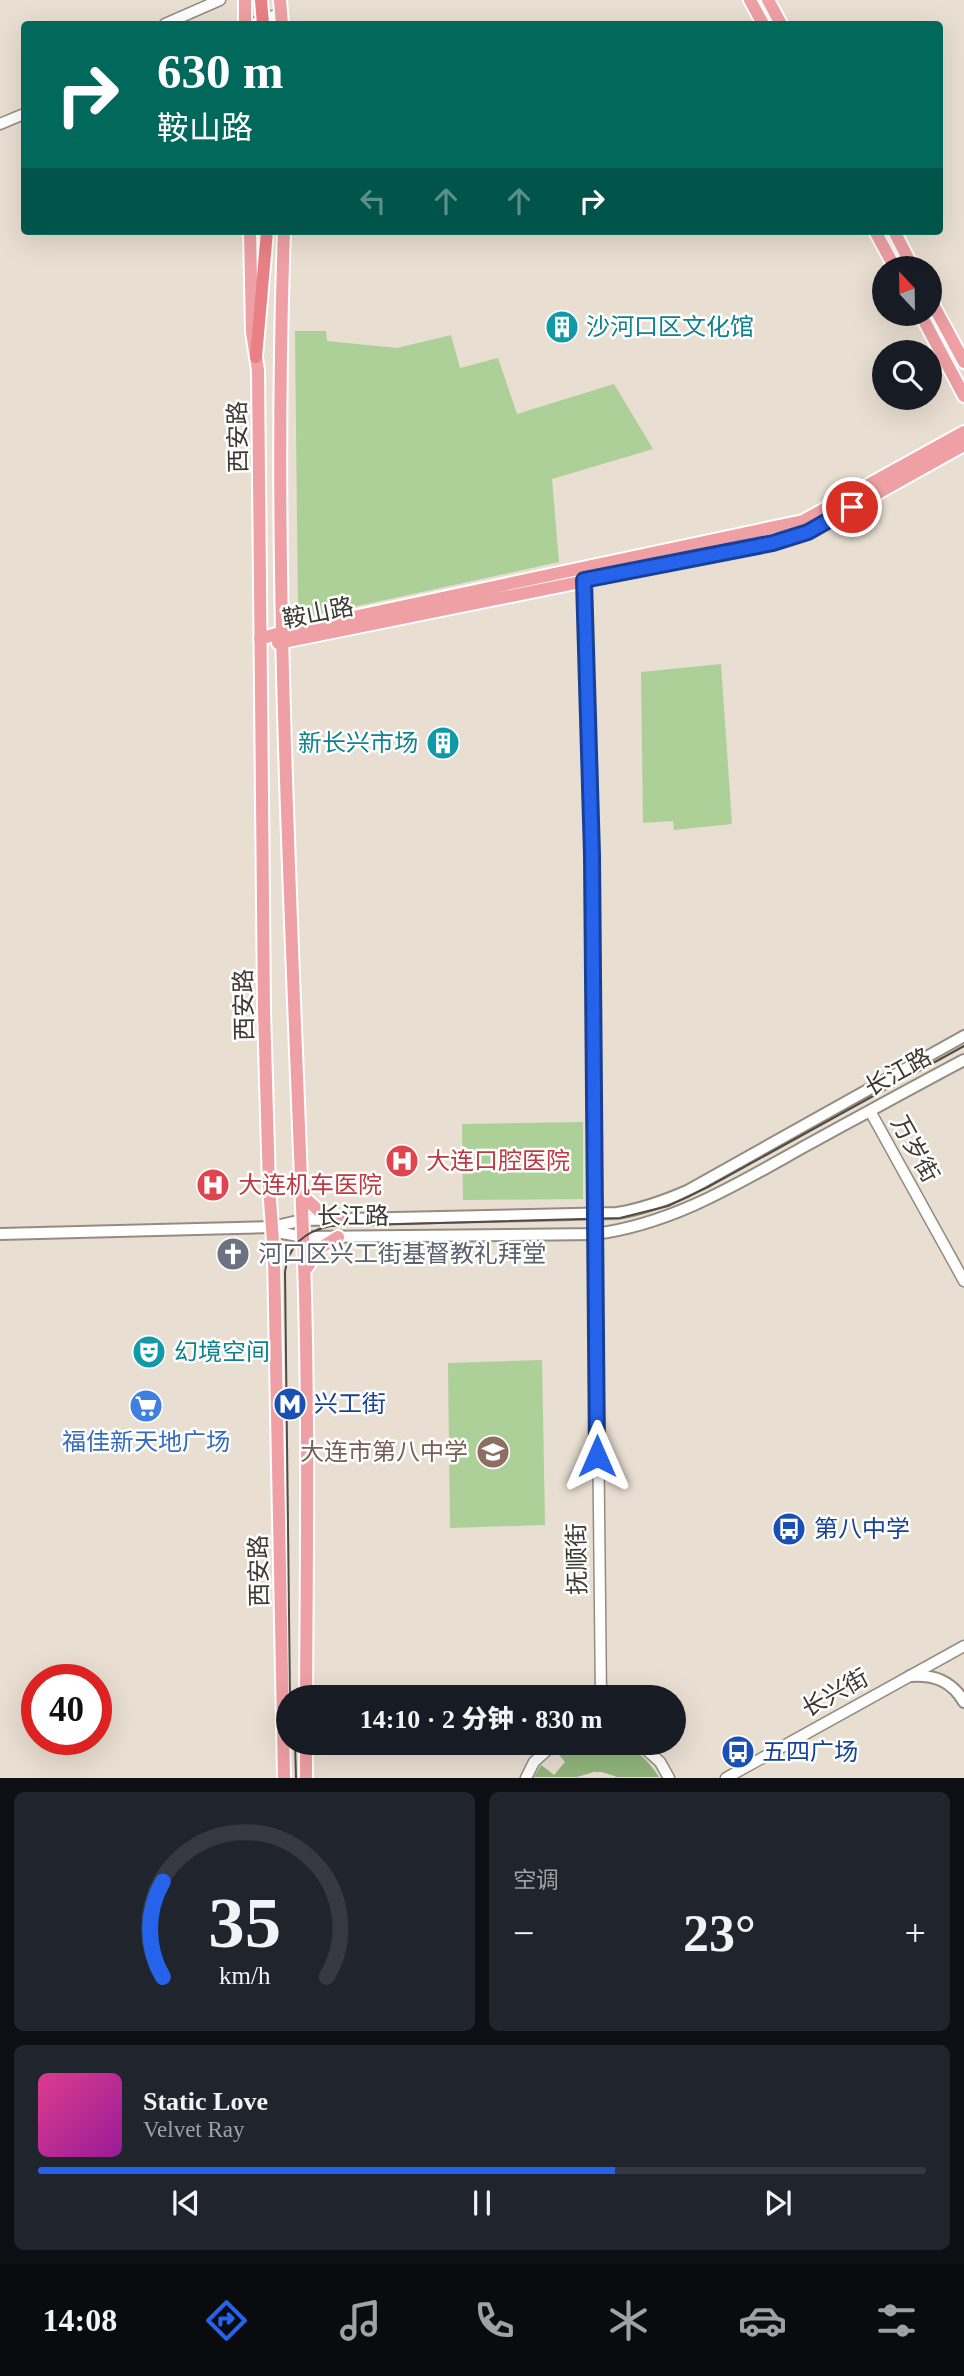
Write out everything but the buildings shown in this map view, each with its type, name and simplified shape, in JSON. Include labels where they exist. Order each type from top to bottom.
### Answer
[{"type":"highway","points":[[261,0],[263,21]]},
{"type":"highway","points":[[256,358],[267,235]]},
{"type":"main road","points":[[245,0],[245,21]]},
{"type":"main road","points":[[750,0],[761,21]]},
{"type":"main road","points":[[768,0],[779,21]]},
{"type":"main road","name":"西安路","points":[[250,235],[252,332],[256,358],[264,1010],[272,1227],[284,1777]]},
{"type":"main road","name":"西安路","points":[[284,235],[280,363],[283,637],[303,1220],[306,1685]]},
{"type":"main road","points":[[878,235],[889,256]]},
{"type":"main road","points":[[896,235],[907,256]]},
{"type":"main road","points":[[942,321],[964,362]]},
{"type":"main road","points":[[927,326],[964,396]]},
{"type":"main road","name":"鞍山路","points":[[283,637],[803,521],[964,432]]},
{"type":"main road","name":"鞍山路","points":[[261,639],[773,543],[808,532],[964,445]]},
{"type":"main road","name":"长江路","points":[[272,1227],[303,1220],[633,1210],[687,1191],[964,1036]]},
{"type":"main road","name":"长江路","points":[[272,1227],[282,1233],[303,1237],[338,1237],[595,1234],[640,1226],[675,1214],[773,1165],[964,1060]]},
{"type":"main road","points":[[301,1194],[319,1211],[342,1219]]},
{"type":"main road","points":[[0,1234],[272,1227]]},
{"type":"main road","points":[[304,1273],[320,1248],[338,1237]]},
{"type":"main road","points":[[910,1676],[922,1675],[949,1683],[964,1702]]},
{"type":"main road","points":[[306,1755],[306,1777]]},
{"type":"street","points":[[172,21],[220,0]]},
{"type":"street","points":[[258,21],[281,12]]},
{"type":"street","points":[[0,124],[21,115]]},
{"type":"street","name":"抚顺街","points":[[584,580],[592,855],[601,1685]]},
{"type":"street","name":"万岁街","points":[[870,1111],[964,1281]]},
{"type":"street","name":"长兴街","points":[[726,1777],[964,1646]]},
{"type":"street","points":[[526,1777],[534,1762],[542,1755]]},
{"type":"street","points":[[652,1755],[669,1777]]},
{"type":"green space","points":[[295,331],[326,331],[327,341],[397,348],[451,335],[460,368],[498,358],[517,414],[614,384],[653,449],[552,479],[559,562],[312,616],[298,610]]},
{"type":"green space","points":[[721,664],[732,824],[674,830],[673,821],[643,823],[641,672]]},
{"type":"green space","points":[[583,1122],[583,1199],[463,1200],[462,1124]]},
{"type":"green space","points":[[542,1360],[545,1525],[450,1528],[448,1363]]},
{"type":"green space","points":[[559,1755],[640,1755],[659,1777],[617,1777],[594,1772],[577,1777],[534,1777],[541,1765],[554,1775],[565,1762]]},
{"type":"tram line","points":[[290,1685],[285,1272],[290,1255],[299,1241],[313,1232],[331,1226],[620,1218],[668,1206],[708,1187],[964,1046]]},
{"type":"tram line","points":[[295,1755],[296,1778]]},
{"type":"place","name":"沙河口区文化馆","points":[[562,327]]},
{"type":"place","name":"新长兴市场","points":[[443,743]]},
{"type":"place","name":"大连口腔医院","points":[[402,1161]]},
{"type":"place","name":"大连机车医院","points":[[213,1185]]},
{"type":"place","name":"河口区兴工街基督教礼拜堂","points":[[233,1254]]},
{"type":"place","name":"幻境空间","points":[[149,1352]]},
{"type":"place","name":"兴工街","points":[[290,1404]]},
{"type":"place","name":"福佳新天地广场","points":[[146,1406]]},
{"type":"place","name":"大连市第八中学","points":[[493,1452]]},
{"type":"place","name":"第八中学","points":[[789,1529]]},
{"type":"place","name":"五四广场","points":[[738,1752]]},
{"type":"route","points":[[597,1456],[592,855],[584,580],[773,543],[808,532],[852,507]]}]
